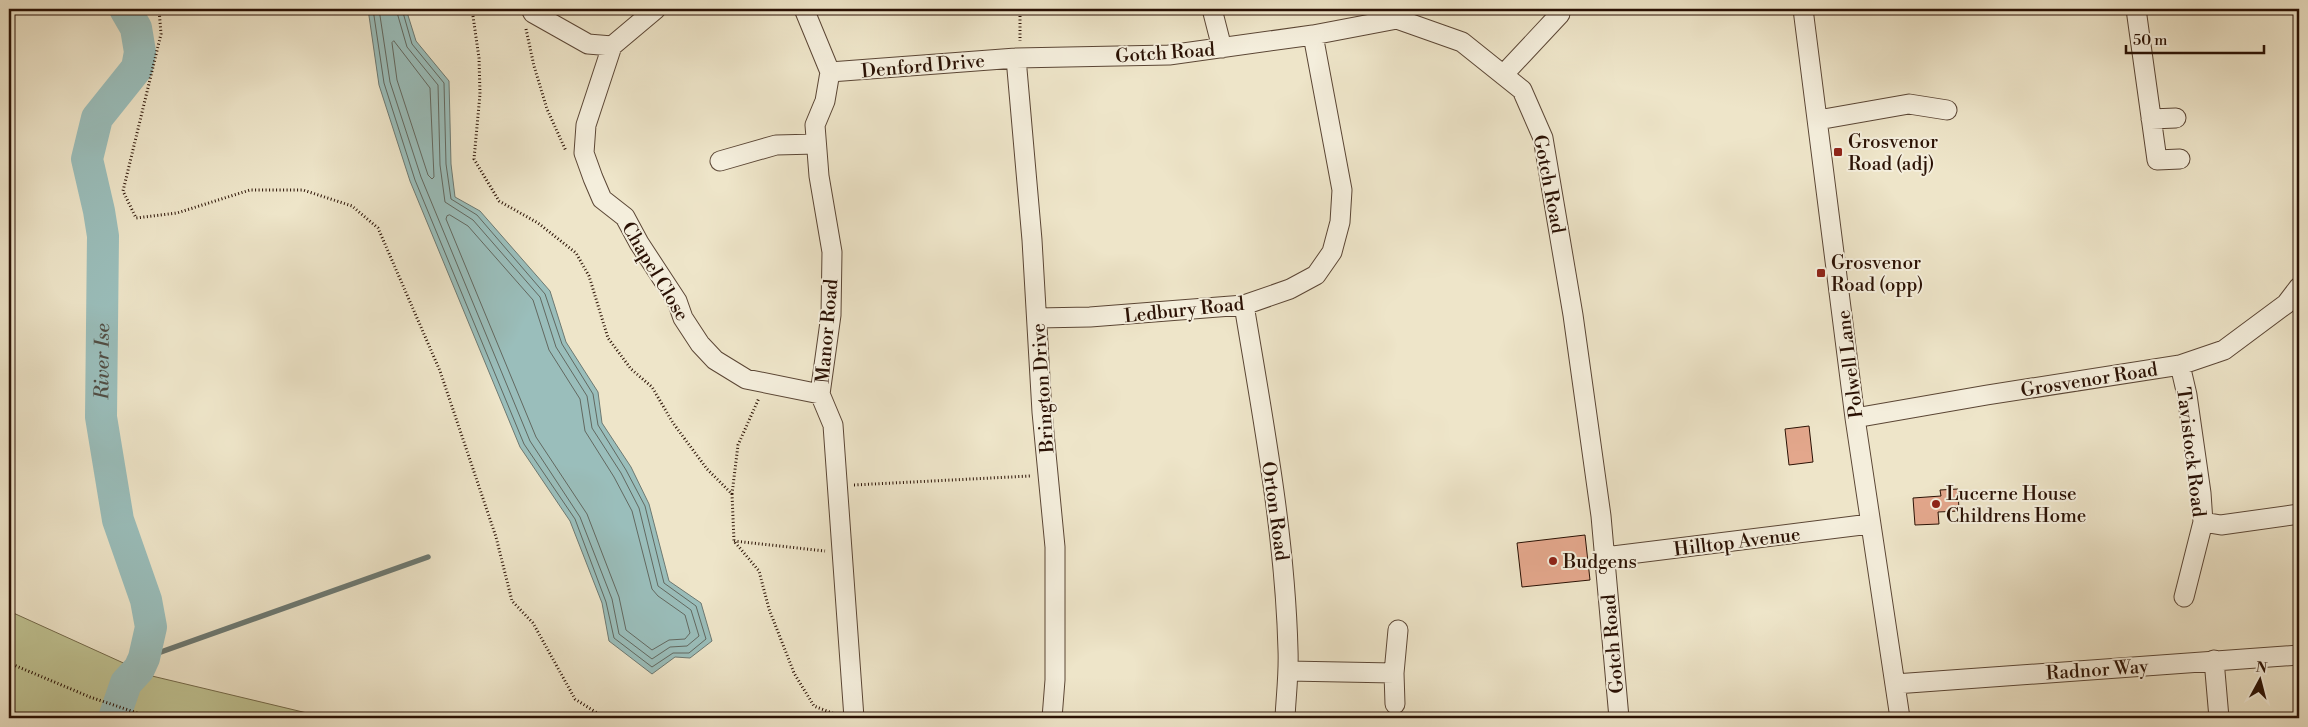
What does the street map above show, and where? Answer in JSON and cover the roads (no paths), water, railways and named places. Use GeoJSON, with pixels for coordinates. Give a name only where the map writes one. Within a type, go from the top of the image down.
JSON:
{"type":"FeatureCollection","features":[{"type":"Feature","properties":{"kind":"street"},"geometry":{"type":"LineString","coordinates":[[528,17],[533,13],[588,44],[612,46],[656,9]]}},
{"type":"Feature","properties":{"kind":"street"},"geometry":{"type":"LineString","coordinates":[[804,9],[830,72]]}},
{"type":"Feature","properties":{"kind":"street"},"geometry":{"type":"LineString","coordinates":[[1212,9],[1222,48]]}},
{"type":"Feature","properties":{"kind":"street","name":"Polwell Lane"},"geometry":{"type":"LineString","coordinates":[[1803,9],[1855,418],[1900,718]]}},
{"type":"Feature","properties":{"kind":"street"},"geometry":{"type":"LineString","coordinates":[[2136,9],[2157,160],[2180,159]]}},
{"type":"Feature","properties":{"kind":"street","name":"Gotch Road"},"geometry":{"type":"LineString","coordinates":[[1016,58],[1169,55],[1313,35],[1398,14],[1462,42],[1522,90],[1544,138],[1573,315],[1605,557],[1619,718]]}},
{"type":"Feature","properties":{"kind":"street"},"geometry":{"type":"LineString","coordinates":[[1503,75],[1560,14]]}},
{"type":"Feature","properties":{"kind":"street","name":"Ledbury Road"},"geometry":{"type":"LineString","coordinates":[[1037,318],[1090,317],[1244,305],[1290,289],[1316,275],[1332,252],[1340,222],[1342,190],[1313,35]]}},
{"type":"Feature","properties":{"kind":"street","name":"Chapel Close"},"geometry":{"type":"LineString","coordinates":[[612,46],[586,126],[584,153],[602,199],[625,217],[639,243],[677,301],[683,318],[700,344],[715,360],[746,379],[820,394]]}},
{"type":"Feature","properties":{"kind":"street","name":"Denford Drive"},"geometry":{"type":"LineString","coordinates":[[830,72],[1016,58]]}},
{"type":"Feature","properties":{"kind":"street","name":"Brington Drive"},"geometry":{"type":"LineString","coordinates":[[1016,58],[1055,548],[1055,680],[1052,718]]}},
{"type":"Feature","properties":{"kind":"street","name":"Manor Road"},"geometry":{"type":"LineString","coordinates":[[830,72],[825,101],[815,125],[818,176],[832,252],[831,315],[820,394],[833,425],[854,718]]}},
{"type":"Feature","properties":{"kind":"street"},"geometry":{"type":"LineString","coordinates":[[1818,120],[1910,104],[1947,110]]}},
{"type":"Feature","properties":{"kind":"street"},"geometry":{"type":"LineString","coordinates":[[2151,119],[2176,118]]}},
{"type":"Feature","properties":{"kind":"street"},"geometry":{"type":"LineString","coordinates":[[720,161],[776,145],[816,144]]}},
{"type":"Feature","properties":{"kind":"street","name":"Grosvenor Road"},"geometry":{"type":"LineString","coordinates":[[1855,418],[2180,365],[2224,350],[2286,304],[2299,287]]}},
{"type":"Feature","properties":{"kind":"street","name":"Orton Road"},"geometry":{"type":"LineString","coordinates":[[1244,305],[1274,483],[1284,570],[1288,671],[1285,718]]}},
{"type":"Feature","properties":{"kind":"street","name":"Tavistock Road"},"geometry":{"type":"LineString","coordinates":[[2180,365],[2201,493],[2203,522],[2184,597]]}},
{"type":"Feature","properties":{"kind":"street"},"geometry":{"type":"LineString","coordinates":[[2203,522],[2221,525],[2299,514]]}},
{"type":"Feature","properties":{"kind":"street","name":"Hilltop Avenue"},"geometry":{"type":"LineString","coordinates":[[1605,557],[1870,524]]}},
{"type":"Feature","properties":{"kind":"street"},"geometry":{"type":"LineString","coordinates":[[1395,704],[1394,673],[1398,630]]}},
{"type":"Feature","properties":{"kind":"street","name":"Radnor Way"},"geometry":{"type":"LineString","coordinates":[[1896,684],[2214,660],[2299,656]]}},
{"type":"Feature","properties":{"kind":"street"},"geometry":{"type":"LineString","coordinates":[[2214,660],[2219,718]]}},
{"type":"Feature","properties":{"kind":"street"},"geometry":{"type":"LineString","coordinates":[[1288,671],[1394,673]]}},
{"type":"Feature","properties":{"kind":"water"},"geometry":{"type":"Polygon","coordinates":[[[368,9],[406,9],[416,41],[449,81],[451,164],[455,197],[480,211],[550,291],[566,342],[598,392],[602,423],[631,467],[649,504],[669,581],[701,603],[712,641],[690,658],[675,657],[652,674],[609,641],[602,603],[570,521],[520,447],[410,181],[379,85],[368,9]]]}},
{"type":"Feature","properties":{"kind":"waterway","name":"River Ise"},"geometry":{"type":"LineString","coordinates":[[114,718],[126,683],[139,669],[144,658],[151,627],[146,600],[118,520],[101,417],[103,236],[87,159],[97,118],[137,68],[140,52],[136,28],[125,9]]}},
{"type":"Feature","properties":{"kind":"waterway"},"geometry":{"type":"LineString","coordinates":[[144,658],[428,557]]}},
{"type":"Feature","properties":{"kind":"place","name":"Grosvenor Road (adj)"},"geometry":{"type":"Point","coordinates":[1838,152]}},
{"type":"Feature","properties":{"kind":"place","name":"Grosvenor Road (opp)"},"geometry":{"type":"Point","coordinates":[1821,273]}},
{"type":"Feature","properties":{"kind":"place","name":"Lucerne House Childrens Home"},"geometry":{"type":"Point","coordinates":[1936,504]}},
{"type":"Feature","properties":{"kind":"place","name":"Budgens"},"geometry":{"type":"Point","coordinates":[1553,561]}}]}
